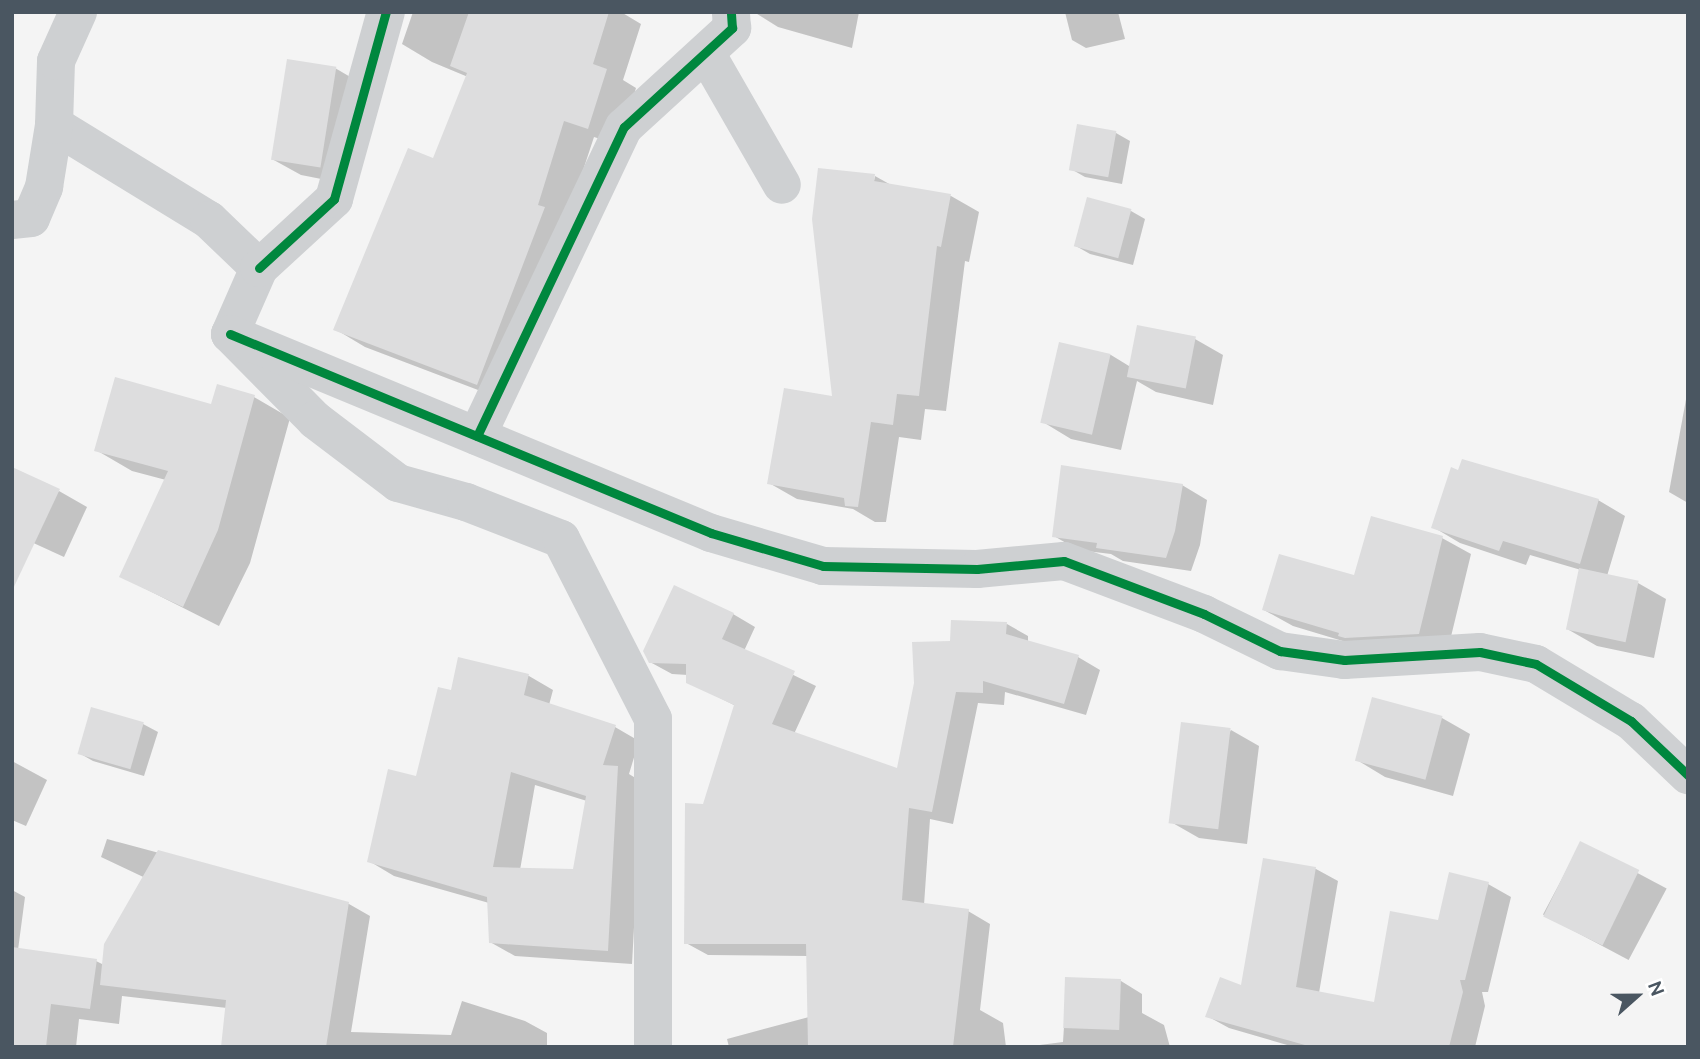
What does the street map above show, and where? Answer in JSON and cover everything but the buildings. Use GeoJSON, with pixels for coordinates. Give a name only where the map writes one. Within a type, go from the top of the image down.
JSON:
{"type":"FeatureCollection","features":[{"type":"Feature","properties":{"kind":"street"},"geometry":{"type":"LineString","coordinates":[[12,220],[31,218],[44,187],[54,125],[56,61],[78,12]]}},
{"type":"Feature","properties":{"kind":"street"},"geometry":{"type":"LineString","coordinates":[[230,334],[259,268],[334,199],[386,12]]}},
{"type":"Feature","properties":{"kind":"street"},"geometry":{"type":"LineString","coordinates":[[477,436],[624,127],[732,29],[731,12]]}},
{"type":"Feature","properties":{"kind":"street"},"geometry":{"type":"LineString","coordinates":[[706,53],[782,185]]}},
{"type":"Feature","properties":{"kind":"street"},"geometry":{"type":"LineString","coordinates":[[54,125],[209,220],[259,268]]}},
{"type":"Feature","properties":{"kind":"street"},"geometry":{"type":"LineString","coordinates":[[230,334],[712,533],[823,566],[977,569],[1064,561],[1204,614],[1280,652],[1344,660],[1480,652],[1536,664],[1631,721],[1688,775]]}},
{"type":"Feature","properties":{"kind":"street"},"geometry":{"type":"LineString","coordinates":[[230,334],[315,420],[398,483],[467,502],[561,539],[653,719],[653,1047]]}},
{"type":"Feature","properties":{"kind":"cycle path"},"geometry":{"type":"LineString","coordinates":[[259,268],[334,199],[386,12]]}},
{"type":"Feature","properties":{"kind":"cycle path"},"geometry":{"type":"LineString","coordinates":[[477,436],[624,127],[732,28],[731,12]]}},
{"type":"Feature","properties":{"kind":"cycle path"},"geometry":{"type":"LineString","coordinates":[[230,334],[711,533],[823,566],[977,569],[1064,561],[1204,614],[1280,651],[1344,660],[1480,652],[1536,664],[1631,721],[1688,775]]}}]}
